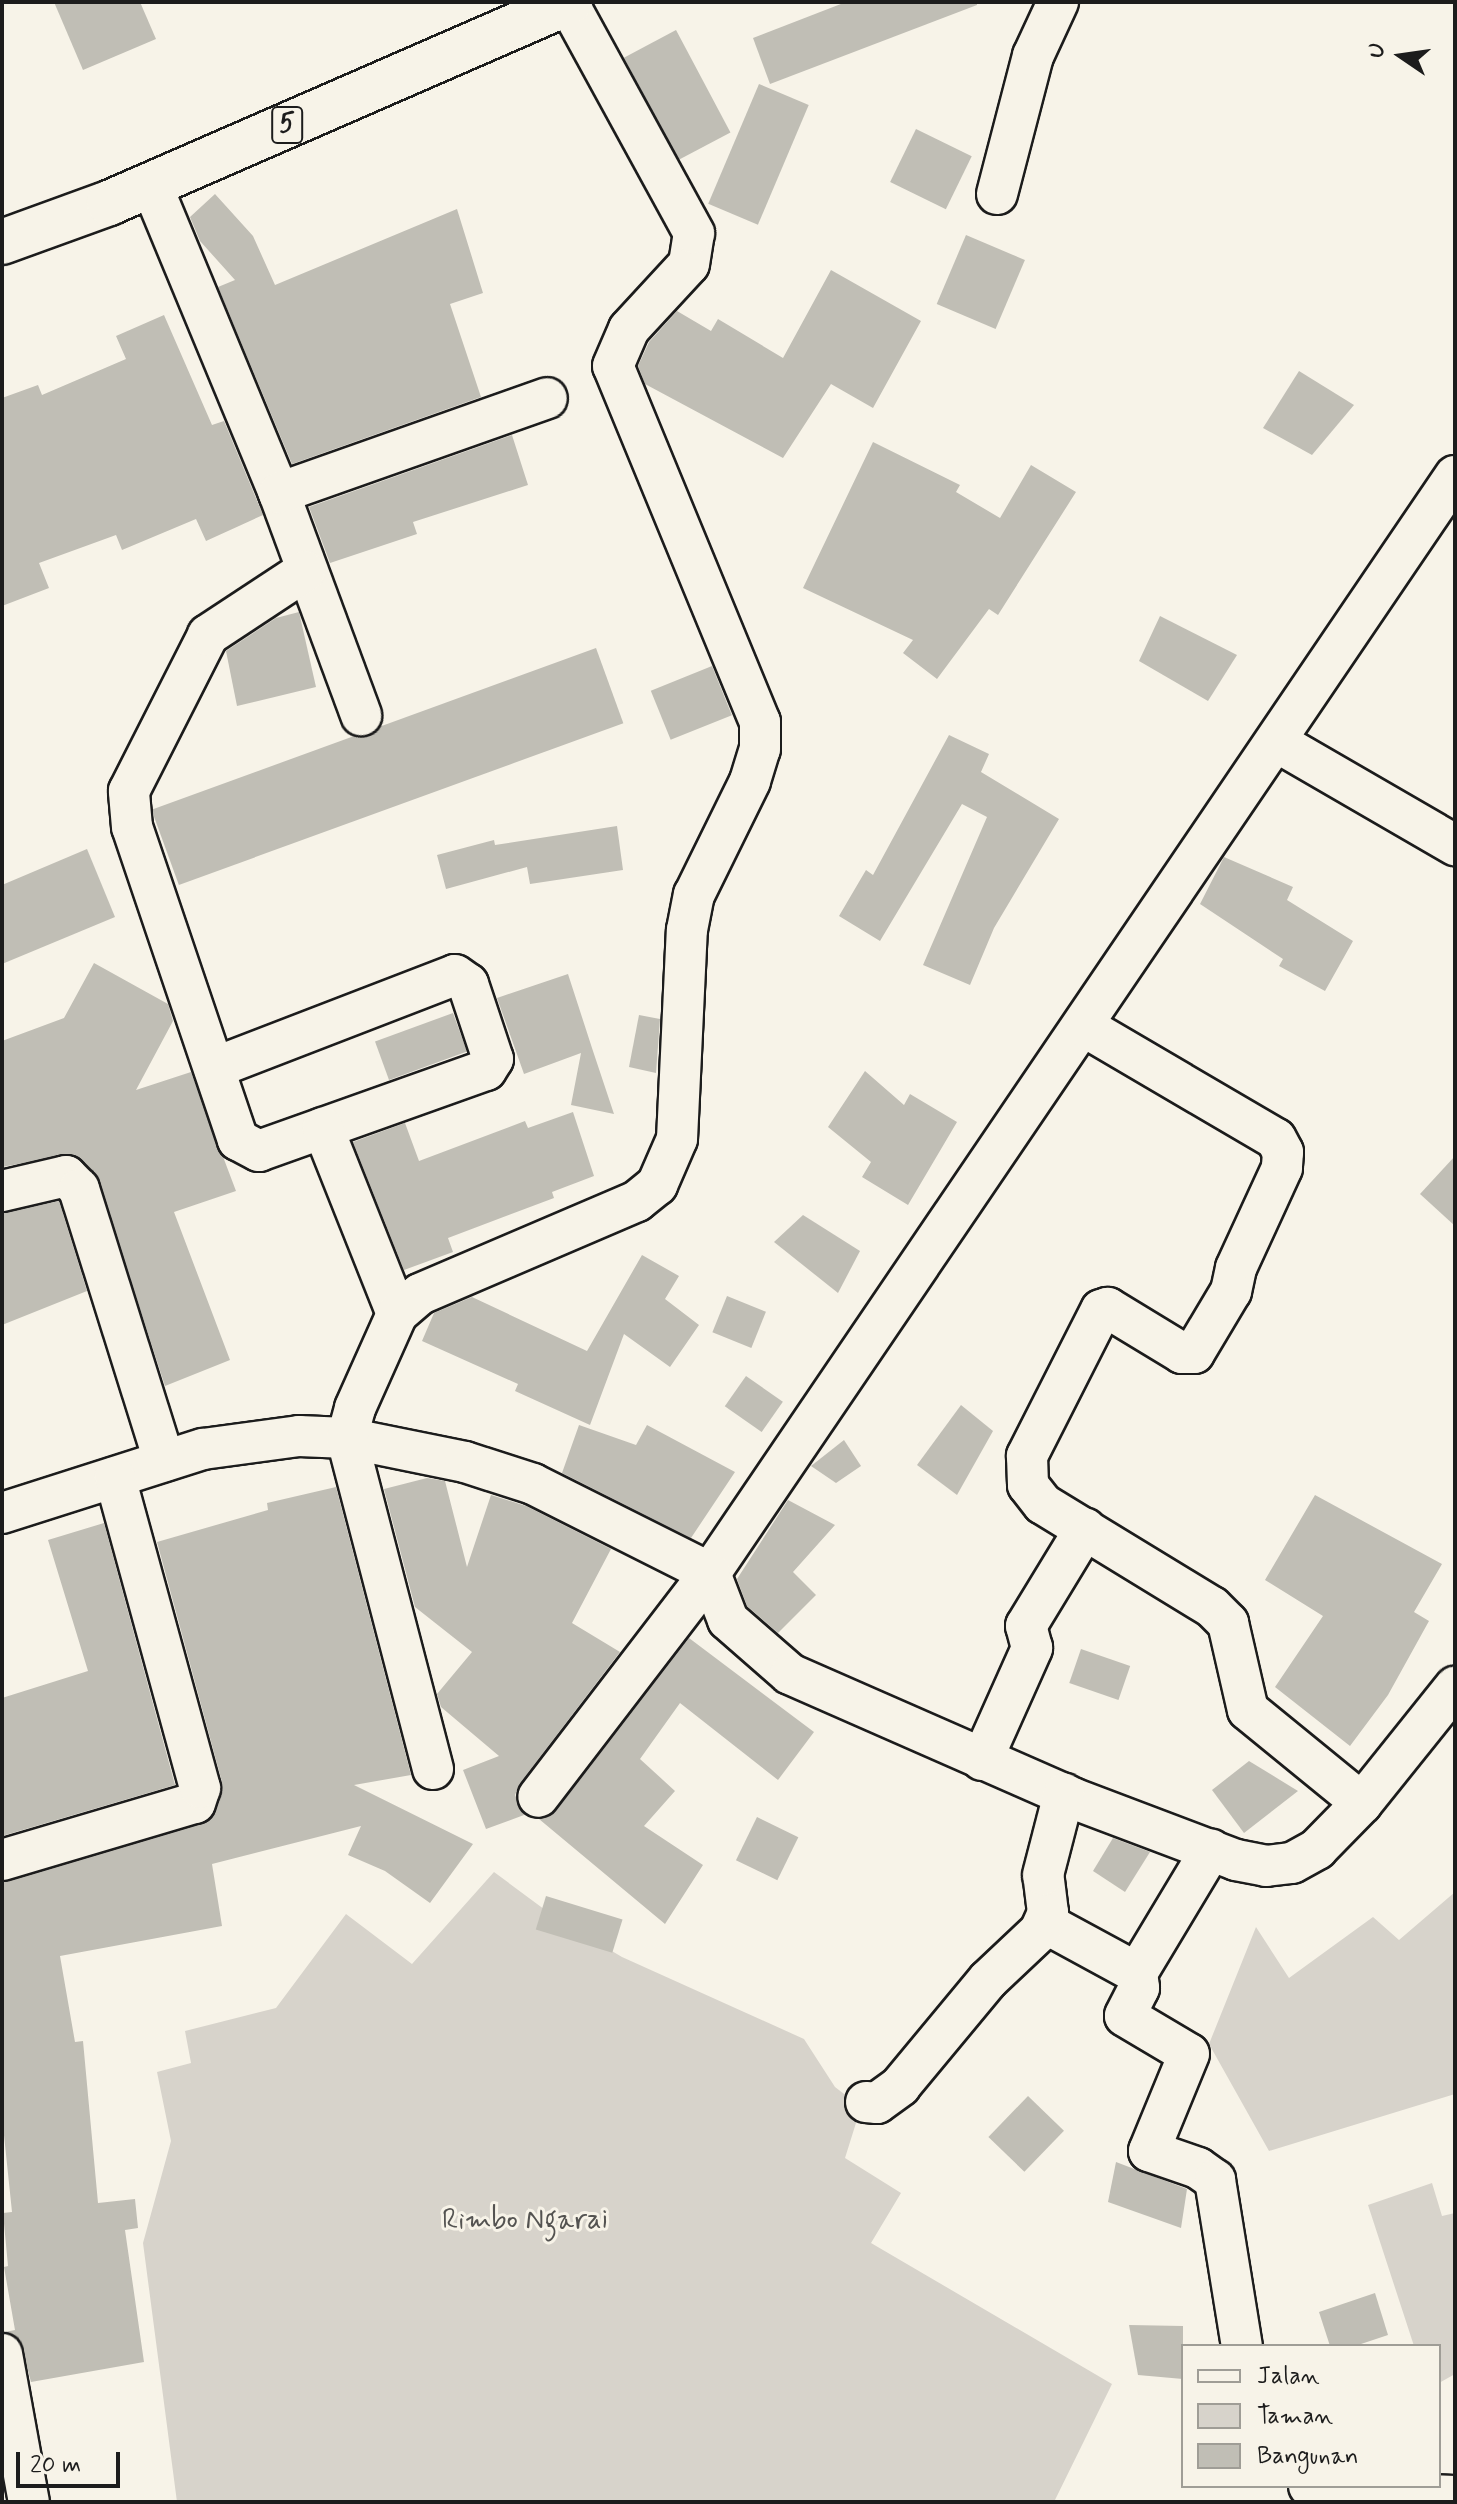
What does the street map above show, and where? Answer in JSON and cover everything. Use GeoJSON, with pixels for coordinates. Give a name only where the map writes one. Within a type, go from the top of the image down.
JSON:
{"type":"FeatureCollection","features":[{"type":"Feature","properties":{"kind":"highway","name":"5"},"geometry":{"type":"LineString","coordinates":[[2,242],[151,184],[569,2]]}},
{"type":"Feature","properties":{"kind":"street"},"geometry":{"type":"LineString","coordinates":[[433,1769],[347,1438],[397,1314],[420,1294],[637,1201],[657,1185],[677,1139],[687,930],[694,895],[750,781],[760,749],[760,722],[613,366],[629,329],[689,264],[694,233],[569,2]]}},
{"type":"Feature","properties":{"kind":"street"},"geometry":{"type":"LineString","coordinates":[[997,194],[1033,56],[1058,2]]}},
{"type":"Feature","properties":{"kind":"street"},"geometry":{"type":"LineString","coordinates":[[151,184],[279,493],[305,571],[361,715]]}},
{"type":"Feature","properties":{"kind":"street"},"geometry":{"type":"LineString","coordinates":[[279,493],[547,398]]}},
{"type":"Feature","properties":{"kind":"street"},"geometry":{"type":"LineString","coordinates":[[538,1797],[710,1573],[1085,1027],[1455,476]]}},
{"type":"Feature","properties":{"kind":"street"},"geometry":{"type":"LineString","coordinates":[[214,1068],[446,979],[461,978],[493,1052],[486,1070],[259,1151],[247,1149],[238,1140],[132,827],[129,791],[208,635],[305,571]]}},
{"type":"Feature","properties":{"kind":"street"},"geometry":{"type":"LineString","coordinates":[[1277,742],[1455,845]]}},
{"type":"Feature","properties":{"kind":"street"},"geometry":{"type":"LineString","coordinates":[[1085,1027],[1276,1139],[1283,1152],[1282,1168],[1236,1268],[1231,1291],[1194,1353],[1182,1353],[1108,1308],[1101,1310],[1035,1440],[1025,1473],[1043,1504],[1212,1607],[1228,1623],[1248,1710],[1362,1803]]}},
{"type":"Feature","properties":{"kind":"street"},"geometry":{"type":"LineString","coordinates":[[323,1128],[397,1314]]}},
{"type":"Feature","properties":{"kind":"street"},"geometry":{"type":"LineString","coordinates":[[2,1191],[66,1176],[79,1189],[164,1461]]}},
{"type":"Feature","properties":{"kind":"street"},"geometry":{"type":"LineString","coordinates":[[2,1513],[164,1461],[250,1440],[347,1438],[465,1462],[533,1484],[710,1573],[728,1620],[790,1674],[1064,1794],[1211,1850],[1266,1866],[1292,1863],[1317,1849],[1362,1803],[1455,1687]]}},
{"type":"Feature","properties":{"kind":"street"},"geometry":{"type":"LineString","coordinates":[[2,1860],[195,1803],[200,1788],[115,1477]]}},
{"type":"Feature","properties":{"kind":"street"},"geometry":{"type":"LineString","coordinates":[[982,1760],[1032,1648],[1026,1626],[1085,1529]]}},
{"type":"Feature","properties":{"kind":"street"},"geometry":{"type":"LineString","coordinates":[[866,2102],[877,2103],[900,2086],[988,1980],[1003,1971],[1045,1923],[1043,1875],[1064,1794]]}},
{"type":"Feature","properties":{"kind":"street"},"geometry":{"type":"LineString","coordinates":[[1211,1850],[1137,1973],[1139,1988],[1125,2016],[1189,2054],[1149,2151],[1198,2168],[1215,2180],[1242,2344]]}},
{"type":"Feature","properties":{"kind":"street"},"geometry":{"type":"LineString","coordinates":[[1045,1923],[1137,1973]]}},
{"type":"Feature","properties":{"kind":"street"},"geometry":{"type":"LineString","coordinates":[[2,2354],[29,2502]]}},
{"type":"Feature","properties":{"kind":"street"},"geometry":{"type":"LineString","coordinates":[[1315,2488],[1325,2491],[1455,2496]]}},
{"type":"Feature","properties":{"kind":"green space","name":"Rimbo Ngarai"},"geometry":{"type":"Polygon","coordinates":[[[494,1872],[556,1918],[622,1957],[804,2039],[835,2087],[861,2107],[845,2158],[901,2193],[871,2243],[1112,2384],[1054,2502],[177,2502],[143,2243],[171,2141],[157,2072],[191,2063],[185,2031],[276,2008],[346,1914],[412,1964],[494,1872]]]}},
{"type":"Feature","properties":{"kind":"green space"},"geometry":{"type":"Polygon","coordinates":[[[1455,1892],[1455,2094],[1269,2151],[1209,2044],[1256,1927],[1289,1978],[1373,1917],[1399,1940],[1455,1892]]]}},
{"type":"Feature","properties":{"kind":"green space"},"geometry":{"type":"Polygon","coordinates":[[[1432,2183],[1442,2216],[1455,2213],[1455,2374],[1441,2382],[1441,2344],[1413,2344],[1368,2205],[1432,2183]]]}},
{"type":"Feature","properties":{"kind":"building"},"geometry":{"type":"Polygon","coordinates":[[[54,2],[140,2],[156,39],[83,70],[54,2]]]}},
{"type":"Feature","properties":{"kind":"building"},"geometry":{"type":"Polygon","coordinates":[[[846,2],[977,2],[977,5],[770,84],[753,38],[846,2]]]}},
{"type":"Feature","properties":{"kind":"building"},"geometry":{"type":"Polygon","coordinates":[[[676,30],[730,132],[678,160],[624,58],[676,30]]]}},
{"type":"Feature","properties":{"kind":"building"},"geometry":{"type":"Polygon","coordinates":[[[759,84],[809,105],[758,225],[708,204],[759,84]]]}},
{"type":"Feature","properties":{"kind":"building"},"geometry":{"type":"Polygon","coordinates":[[[916,129],[972,156],[946,209],[890,182],[916,129]]]}},
{"type":"Feature","properties":{"kind":"building"},"geometry":{"type":"Polygon","coordinates":[[[215,194],[253,236],[275,285],[457,209],[483,293],[450,304],[481,397],[292,464],[218,287],[235,280],[200,241],[190,217],[215,194]]]}},
{"type":"Feature","properties":{"kind":"building"},"geometry":{"type":"Polygon","coordinates":[[[966,235],[1025,260],[996,329],[937,304],[966,235]]]}},
{"type":"Feature","properties":{"kind":"building"},"geometry":{"type":"Polygon","coordinates":[[[831,270],[921,321],[873,408],[831,384],[783,458],[645,384],[638,366],[649,342],[677,311],[711,331],[718,319],[783,358],[831,270]]]}},
{"type":"Feature","properties":{"kind":"building"},"geometry":{"type":"Polygon","coordinates":[[[164,315],[212,425],[224,421],[263,515],[206,541],[196,519],[122,550],[116,535],[39,563],[49,588],[2,606],[2,398],[38,385],[42,395],[126,359],[116,336],[164,315]]]}},
{"type":"Feature","properties":{"kind":"building"},"geometry":{"type":"Polygon","coordinates":[[[1299,371],[1354,405],[1312,455],[1263,428],[1299,371]]]}},
{"type":"Feature","properties":{"kind":"building"},"geometry":{"type":"Polygon","coordinates":[[[512,435],[528,485],[413,522],[417,534],[330,563],[309,507],[512,435]]]}},
{"type":"Feature","properties":{"kind":"building"},"geometry":{"type":"Polygon","coordinates":[[[873,442],[960,485],[956,492],[1000,518],[1031,465],[1076,492],[998,615],[989,609],[937,679],[903,653],[913,640],[803,588],[873,442]]]}},
{"type":"Feature","properties":{"kind":"building"},"geometry":{"type":"Polygon","coordinates":[[[299,612],[316,687],[237,706],[226,651],[276,618],[299,612]]]}},
{"type":"Feature","properties":{"kind":"building"},"geometry":{"type":"Polygon","coordinates":[[[1160,616],[1237,655],[1208,701],[1139,661],[1160,616]]]}},
{"type":"Feature","properties":{"kind":"building"},"geometry":{"type":"Polygon","coordinates":[[[596,648],[623,723],[179,885],[152,810],[596,648]]]}},
{"type":"Feature","properties":{"kind":"building"},"geometry":{"type":"Polygon","coordinates":[[[712,666],[732,715],[671,740],[651,691],[712,666]]]}},
{"type":"Feature","properties":{"kind":"building"},"geometry":{"type":"Polygon","coordinates":[[[949,735],[989,754],[981,772],[1059,819],[994,928],[970,985],[923,965],[987,817],[962,804],[880,941],[839,916],[866,870],[873,875],[949,735]]]}},
{"type":"Feature","properties":{"kind":"building"},"geometry":{"type":"Polygon","coordinates":[[[617,826],[623,870],[530,884],[527,867],[446,889],[437,855],[494,840],[495,845],[617,826]]]}},
{"type":"Feature","properties":{"kind":"building"},"geometry":{"type":"Polygon","coordinates":[[[87,849],[115,917],[2,964],[2,885],[87,849]]]}},
{"type":"Feature","properties":{"kind":"building"},"geometry":{"type":"Polygon","coordinates":[[[1224,857],[1293,887],[1287,900],[1353,941],[1325,991],[1279,966],[1283,959],[1200,904],[1224,857]]]}},
{"type":"Feature","properties":{"kind":"building"},"geometry":{"type":"Polygon","coordinates":[[[94,963],[168,1004],[173,1021],[136,1090],[191,1072],[236,1191],[174,1212],[230,1360],[165,1386],[96,1173],[72,1154],[2,1167],[2,1041],[64,1018],[94,963]]]}},
{"type":"Feature","properties":{"kind":"building"},"geometry":{"type":"Polygon","coordinates":[[[568,974],[614,1114],[571,1105],[581,1053],[524,1074],[497,998],[568,974]]]}},
{"type":"Feature","properties":{"kind":"building"},"geometry":{"type":"Polygon","coordinates":[[[453,1013],[467,1052],[389,1080],[375,1041],[453,1013]]]}},
{"type":"Feature","properties":{"kind":"building"},"geometry":{"type":"Polygon","coordinates":[[[639,1015],[660,1019],[656,1073],[629,1067],[639,1015]]]}},
{"type":"Feature","properties":{"kind":"building"},"geometry":{"type":"Polygon","coordinates":[[[865,1071],[904,1105],[910,1094],[957,1122],[908,1205],[862,1177],[871,1162],[828,1127],[865,1071]]]}},
{"type":"Feature","properties":{"kind":"building"},"geometry":{"type":"Polygon","coordinates":[[[573,1112],[594,1176],[552,1192],[554,1198],[448,1238],[453,1252],[404,1270],[353,1142],[405,1123],[419,1161],[525,1121],[528,1128],[573,1112]]]}},
{"type":"Feature","properties":{"kind":"building"},"geometry":{"type":"Polygon","coordinates":[[[1455,1156],[1455,1226],[1420,1194],[1455,1156]]]}},
{"type":"Feature","properties":{"kind":"building"},"geometry":{"type":"Polygon","coordinates":[[[59,1201],[87,1291],[2,1325],[2,1213],[59,1201]]]}},
{"type":"Feature","properties":{"kind":"building"},"geometry":{"type":"Polygon","coordinates":[[[803,1215],[860,1251],[838,1293],[774,1242],[803,1215]]]}},
{"type":"Feature","properties":{"kind":"building"},"geometry":{"type":"Polygon","coordinates":[[[642,1255],[679,1276],[665,1299],[699,1325],[670,1367],[624,1334],[590,1425],[515,1391],[518,1384],[422,1341],[434,1313],[472,1297],[587,1351],[642,1255]]]}},
{"type":"Feature","properties":{"kind":"building"},"geometry":{"type":"Polygon","coordinates":[[[727,1296],[766,1312],[751,1348],[712,1332],[727,1296]]]}},
{"type":"Feature","properties":{"kind":"building"},"geometry":{"type":"Polygon","coordinates":[[[746,1376],[783,1402],[762,1432],[725,1406],[746,1376]]]}},
{"type":"Feature","properties":{"kind":"building"},"geometry":{"type":"Polygon","coordinates":[[[961,1405],[993,1431],[957,1495],[917,1465],[961,1405]]]}},
{"type":"Feature","properties":{"kind":"building"},"geometry":{"type":"Polygon","coordinates":[[[579,1425],[636,1445],[647,1425],[735,1472],[691,1538],[562,1473],[579,1425]]]}},
{"type":"Feature","properties":{"kind":"building"},"geometry":{"type":"Polygon","coordinates":[[[844,1440],[861,1466],[836,1483],[811,1466],[844,1440]]]}},
{"type":"Feature","properties":{"kind":"building"},"geometry":{"type":"Polygon","coordinates":[[[427,1478],[445,1481],[467,1567],[491,1495],[526,1506],[611,1549],[572,1623],[620,1652],[520,1783],[515,1795],[524,1815],[486,1829],[463,1770],[499,1756],[441,1707],[437,1694],[472,1652],[415,1607],[384,1489],[427,1478]]]}},
{"type":"Feature","properties":{"kind":"building"},"geometry":{"type":"Polygon","coordinates":[[[336,1487],[411,1775],[354,1785],[473,1844],[430,1903],[385,1871],[348,1855],[361,1826],[212,1864],[222,1926],[60,1956],[75,2042],[83,2041],[98,2203],[135,2199],[138,2228],[125,2230],[144,2362],[31,2382],[20,2340],[5,2332],[15,2330],[4,2267],[8,2266],[3,2213],[12,2212],[2,2116],[2,1882],[211,1819],[222,1782],[157,1542],[268,1510],[267,1503],[336,1487]]]}},
{"type":"Feature","properties":{"kind":"building"},"geometry":{"type":"Polygon","coordinates":[[[1315,1495],[1442,1564],[1414,1612],[1429,1621],[1388,1695],[1350,1746],[1275,1687],[1323,1616],[1265,1580],[1315,1495]]]}},
{"type":"Feature","properties":{"kind":"building"},"geometry":{"type":"Polygon","coordinates":[[[788,1500],[835,1525],[793,1572],[816,1595],[778,1633],[747,1606],[737,1579],[788,1500]]]}},
{"type":"Feature","properties":{"kind":"building"},"geometry":{"type":"Polygon","coordinates":[[[104,1523],[175,1785],[2,1836],[2,1698],[88,1671],[48,1540],[104,1523]]]}},
{"type":"Feature","properties":{"kind":"building"},"geometry":{"type":"Polygon","coordinates":[[[689,1638],[814,1732],[778,1780],[680,1703],[640,1759],[675,1791],[644,1826],[703,1865],[665,1924],[539,1819],[556,1811],[689,1638]]]}},
{"type":"Feature","properties":{"kind":"building"},"geometry":{"type":"Polygon","coordinates":[[[1081,1649],[1130,1666],[1118,1700],[1069,1683],[1081,1649]]]}},
{"type":"Feature","properties":{"kind":"building"},"geometry":{"type":"Polygon","coordinates":[[[1249,1761],[1298,1791],[1244,1833],[1212,1790],[1249,1761]]]}},
{"type":"Feature","properties":{"kind":"building"},"geometry":{"type":"Polygon","coordinates":[[[757,1817],[798,1837],[777,1880],[736,1860],[757,1817]]]}},
{"type":"Feature","properties":{"kind":"building"},"geometry":{"type":"Polygon","coordinates":[[[1113,1838],[1150,1852],[1125,1892],[1093,1871],[1113,1838]]]}},
{"type":"Feature","properties":{"kind":"building"},"geometry":{"type":"Polygon","coordinates":[[[546,1896],[623,1919],[612,1953],[536,1929],[546,1896]]]}},
{"type":"Feature","properties":{"kind":"building"},"geometry":{"type":"Polygon","coordinates":[[[1028,2096],[1064,2131],[1024,2172],[988,2137],[1028,2096]]]}},
{"type":"Feature","properties":{"kind":"building"},"geometry":{"type":"Polygon","coordinates":[[[1116,2162],[1187,2189],[1181,2228],[1108,2202],[1116,2162]]]}},
{"type":"Feature","properties":{"kind":"building"},"geometry":{"type":"Polygon","coordinates":[[[1375,2293],[1388,2335],[1361,2344],[1329,2344],[1319,2312],[1375,2293]]]}},
{"type":"Feature","properties":{"kind":"building"},"geometry":{"type":"Polygon","coordinates":[[[1129,2325],[1183,2326],[1181,2379],[1138,2375],[1129,2325]]]}}]}
